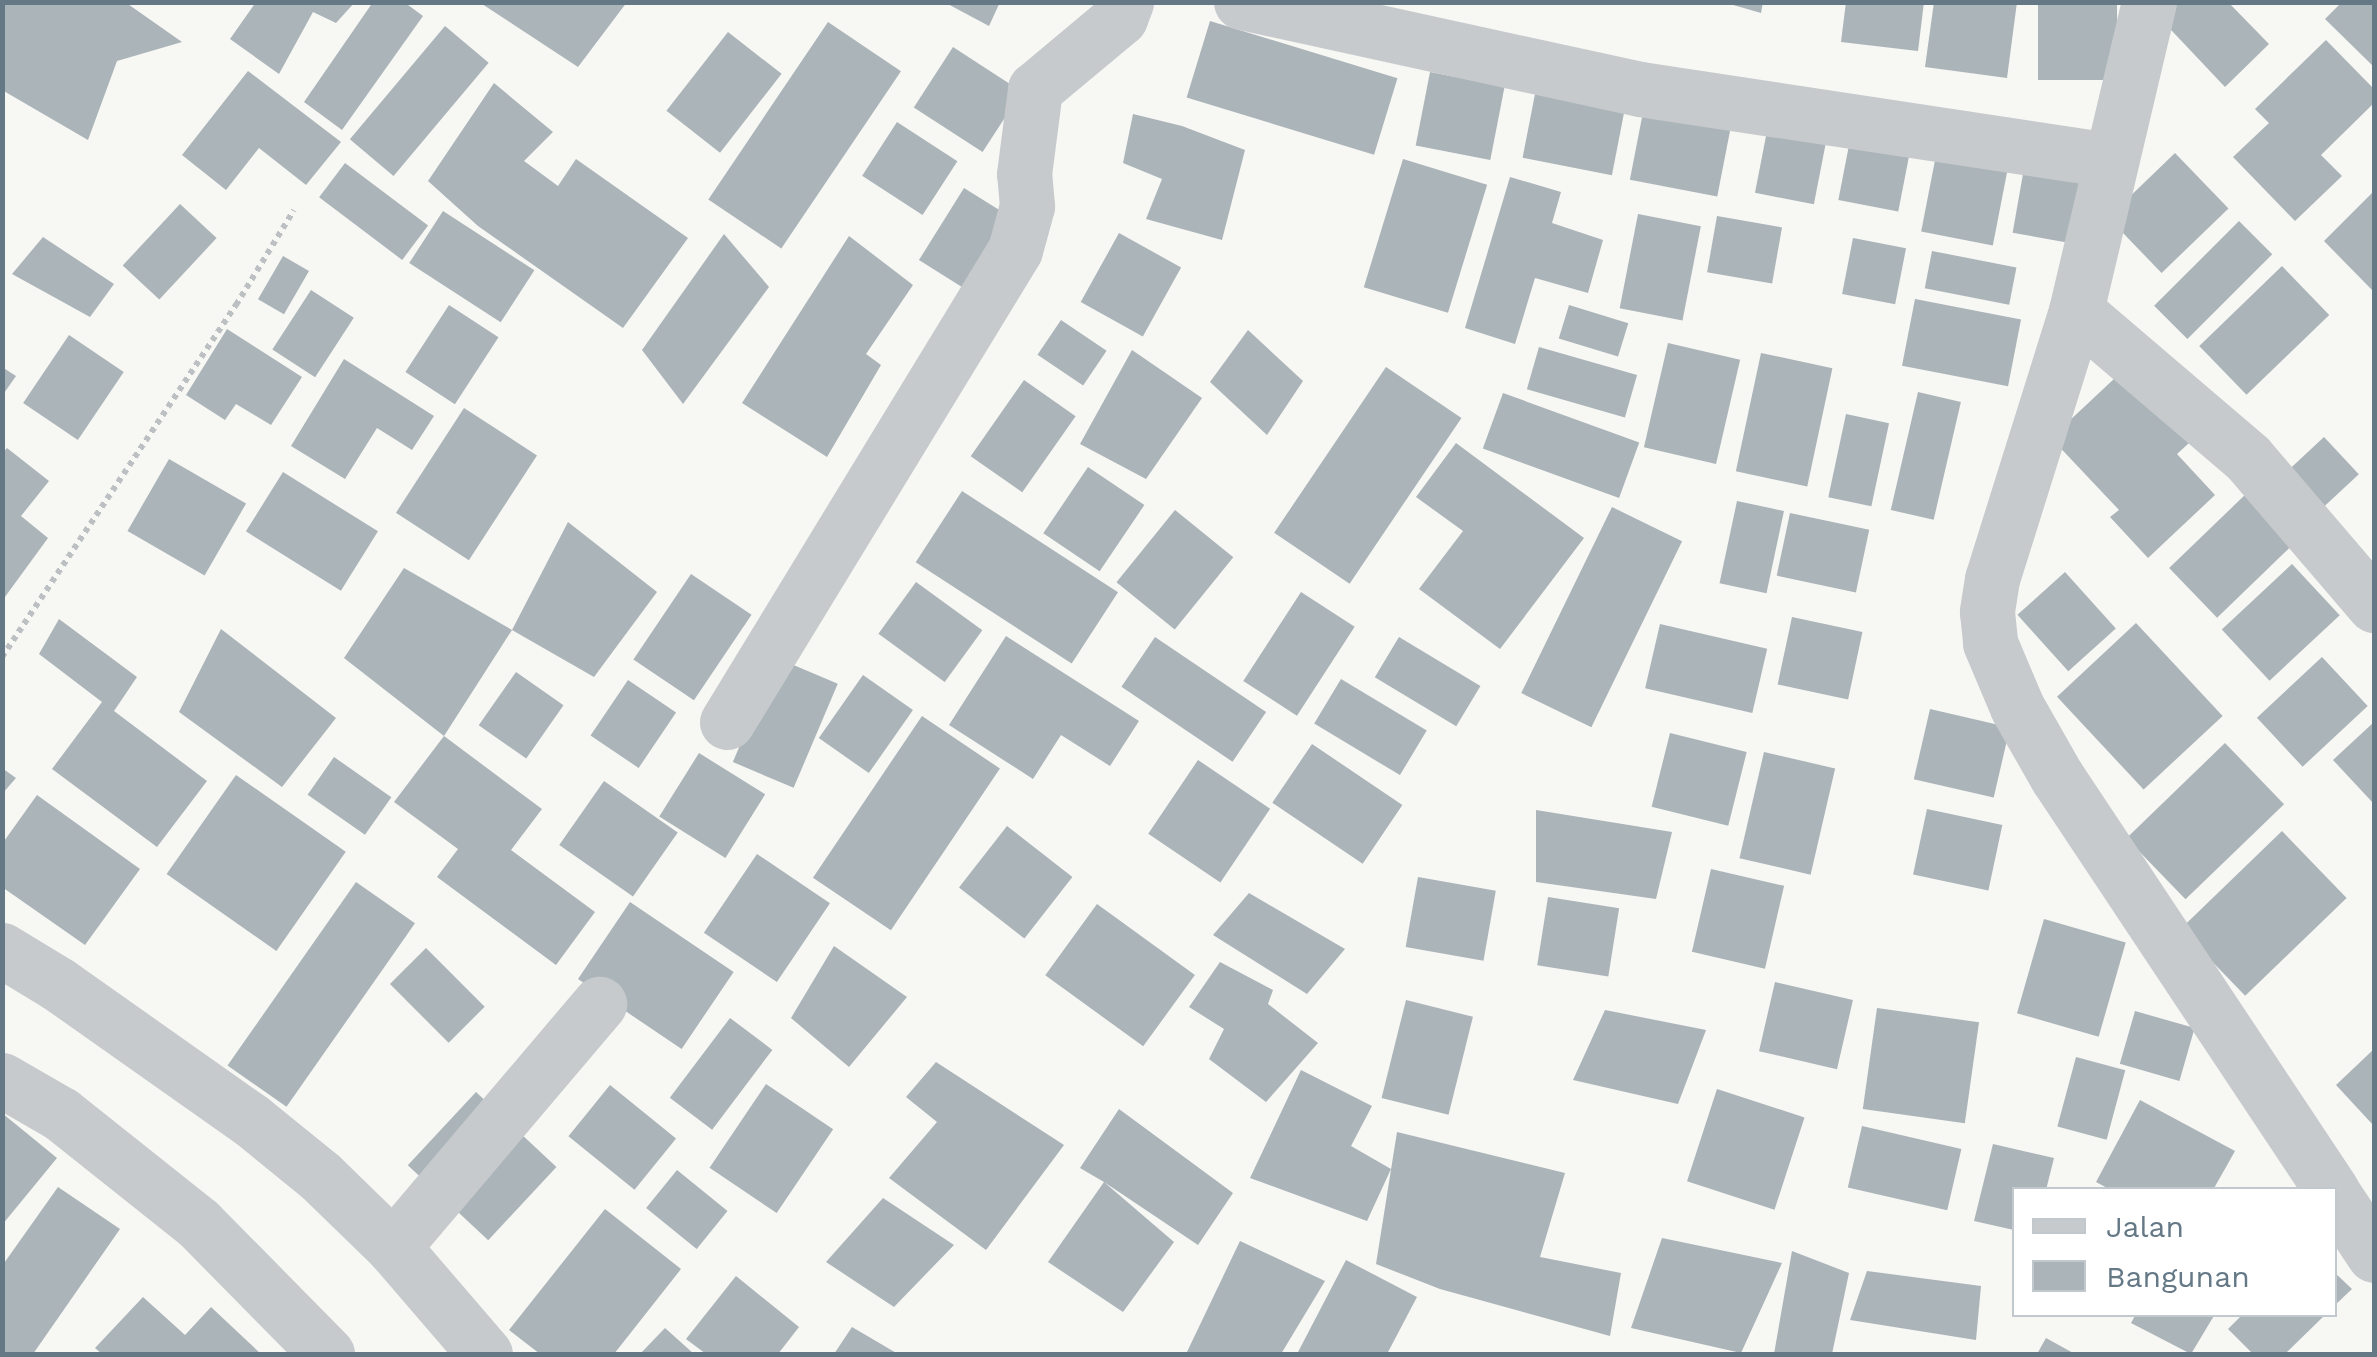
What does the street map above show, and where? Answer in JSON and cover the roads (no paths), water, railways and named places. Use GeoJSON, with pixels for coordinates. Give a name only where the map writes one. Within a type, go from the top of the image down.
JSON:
{"type":"FeatureCollection","features":[{"type":"Feature","properties":{"kind":"street"},"geometry":{"type":"LineString","coordinates":[[727,722],[1015,250],[1028,206],[1024,174],[1035,88],[1120,18],[1126,2]]}},
{"type":"Feature","properties":{"kind":"street"},"geometry":{"type":"LineString","coordinates":[[1241,2],[1640,89],[2111,160]]}},
{"type":"Feature","properties":{"kind":"street"},"geometry":{"type":"LineString","coordinates":[[2149,2],[2076,311],[1992,578],[1987,612],[1990,644],[2017,708],[2056,777],[2330,1187]]}},
{"type":"Feature","properties":{"kind":"street"},"geometry":{"type":"LineString","coordinates":[[2076,311],[2248,458],[2374,605]]}},
{"type":"Feature","properties":{"kind":"street"},"geometry":{"type":"LineString","coordinates":[[2,950],[251,1120],[320,1176],[394,1248],[486,1354]]}},
{"type":"Feature","properties":{"kind":"street"},"geometry":{"type":"LineString","coordinates":[[394,1248],[598,1004]]}},
{"type":"Feature","properties":{"kind":"street"},"geometry":{"type":"LineString","coordinates":[[2,1080],[61,1114],[198,1223],[326,1354]]}},
{"type":"Feature","properties":{"kind":"street"},"geometry":{"type":"LineString","coordinates":[[2337,1198],[2374,1256]]}}]}
